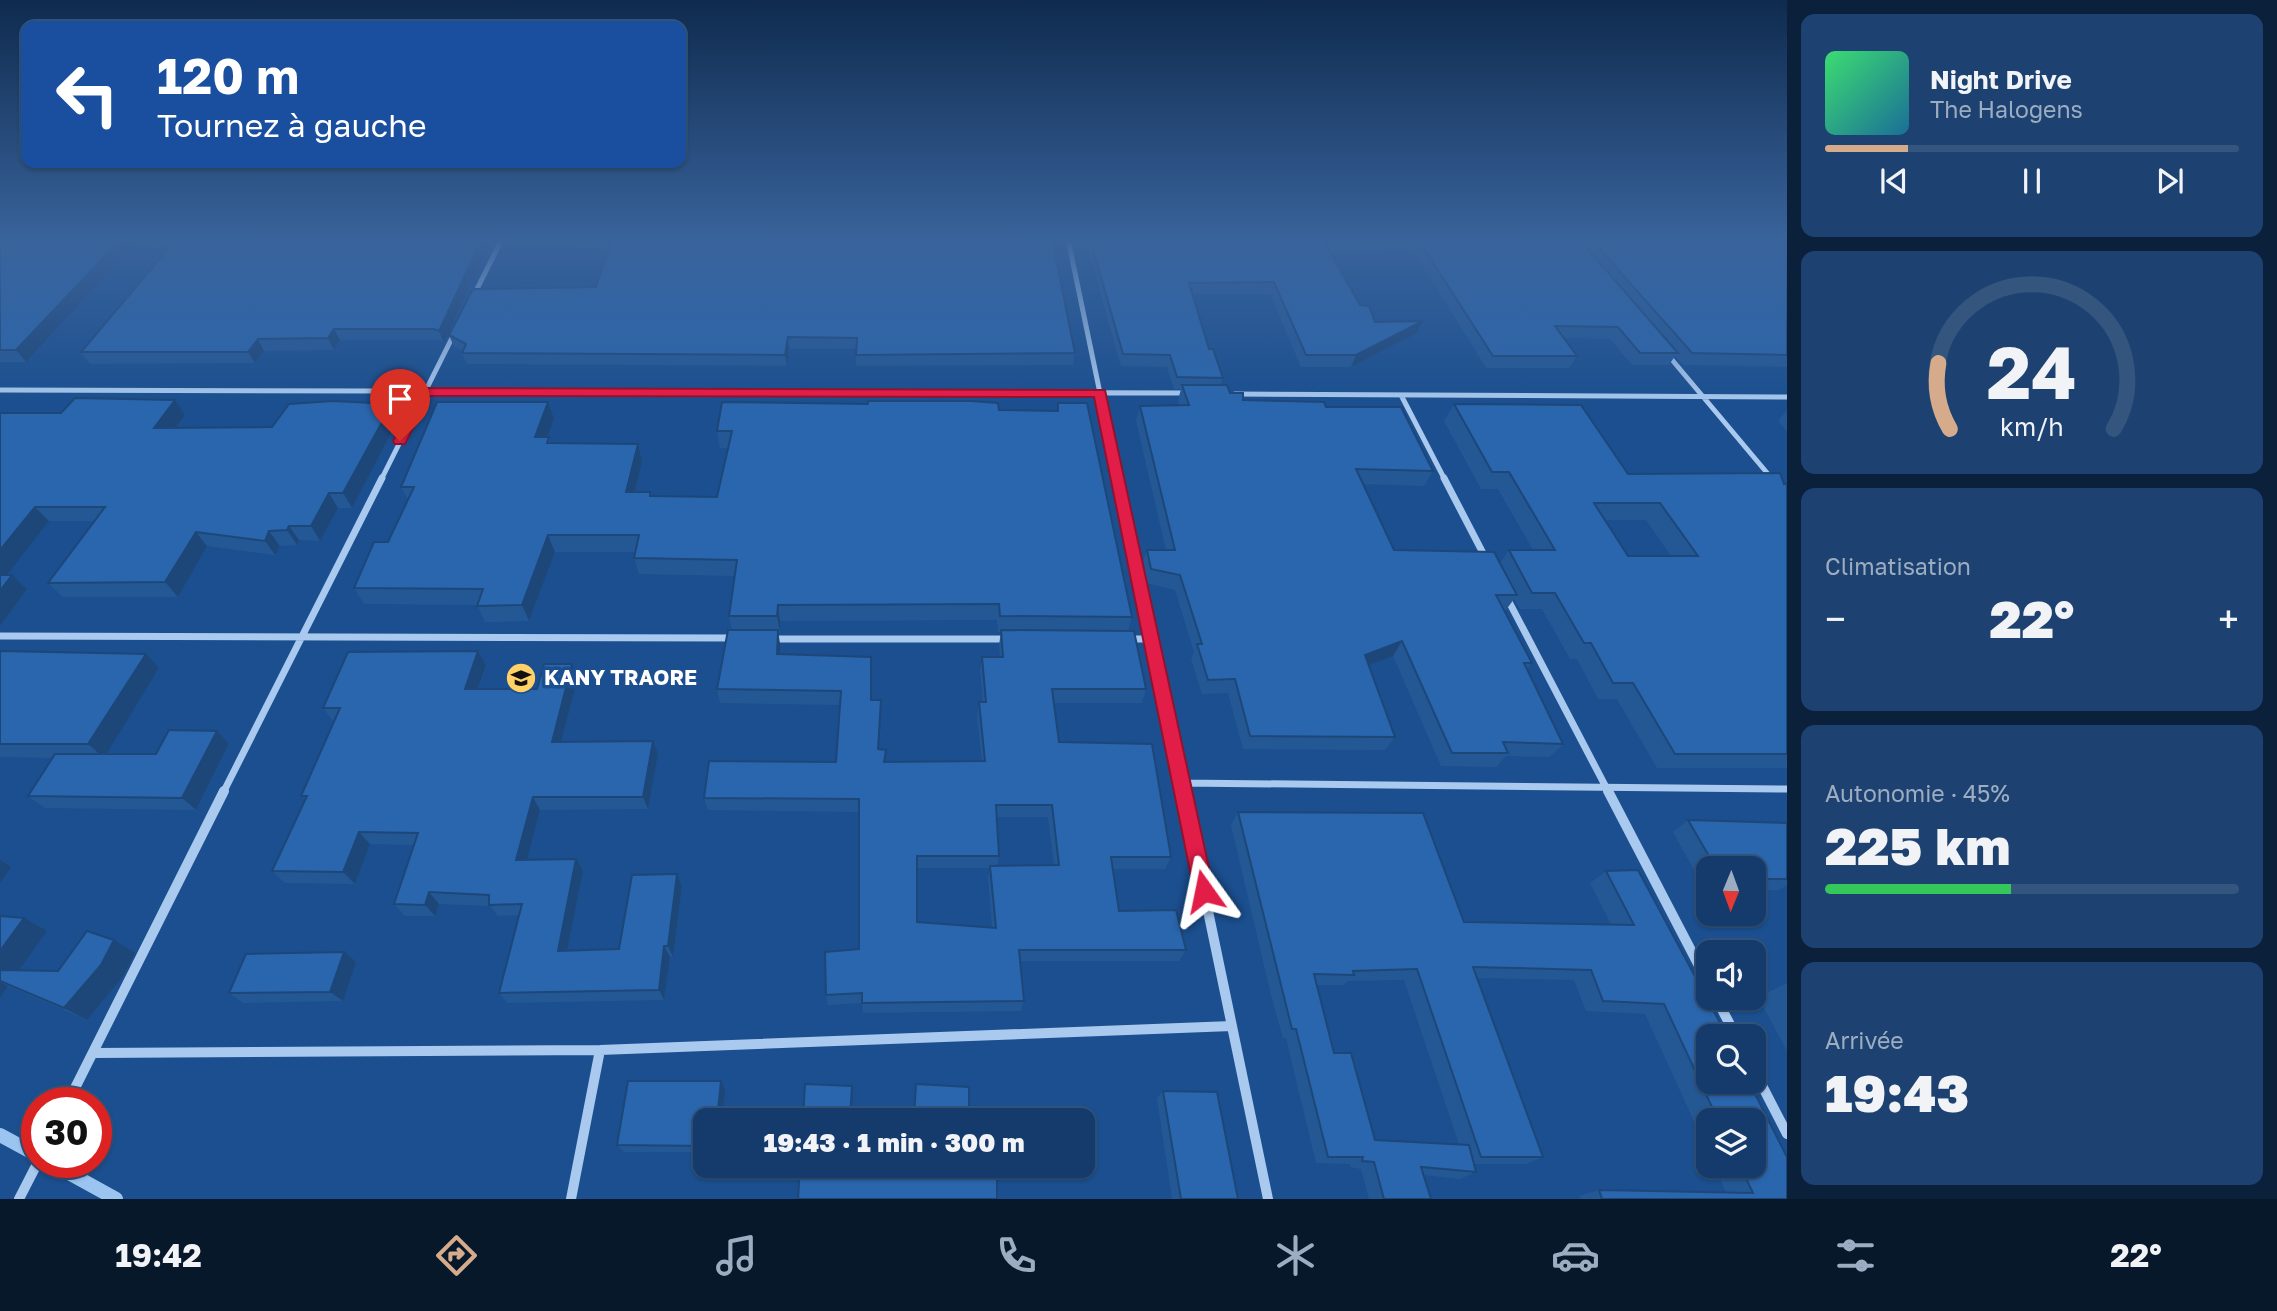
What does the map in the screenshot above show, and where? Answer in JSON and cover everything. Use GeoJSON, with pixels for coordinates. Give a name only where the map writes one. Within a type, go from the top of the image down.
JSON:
{"type":"FeatureCollection","features":[{"type":"Feature","properties":{"kind":"street"},"geometry":{"type":"LineString","coordinates":[[466,309],[473,295]]}},
{"type":"Feature","properties":{"kind":"street"},"geometry":{"type":"LineString","coordinates":[[1080,295],[1268,1199]]}},
{"type":"Feature","properties":{"kind":"street"},"geometry":{"type":"LineString","coordinates":[[76,1087],[460,321]]}},
{"type":"Feature","properties":{"kind":"street"},"geometry":{"type":"LineString","coordinates":[[1659,344],[1779,486]]}},
{"type":"Feature","properties":{"kind":"street"},"geometry":{"type":"LineString","coordinates":[[0,390],[1196,394]]}},
{"type":"Feature","properties":{"kind":"street"},"geometry":{"type":"LineString","coordinates":[[1223,394],[1787,397]]}},
{"type":"Feature","properties":{"kind":"street"},"geometry":{"type":"LineString","coordinates":[[1401,395],[1491,567]]}},
{"type":"Feature","properties":{"kind":"street"},"geometry":{"type":"LineString","coordinates":[[1503,592],[1696,960]]}},
{"type":"Feature","properties":{"kind":"street"},"geometry":{"type":"LineString","coordinates":[[0,636],[747,639]]}},
{"type":"Feature","properties":{"kind":"street"},"geometry":{"type":"LineString","coordinates":[[761,639],[1012,639]]}},
{"type":"Feature","properties":{"kind":"street"},"geometry":{"type":"LineString","coordinates":[[1124,639],[1151,639]]}},
{"type":"Feature","properties":{"kind":"street"},"geometry":{"type":"LineString","coordinates":[[1182,783],[1787,789]]}},
{"type":"Feature","properties":{"kind":"street"},"geometry":{"type":"LineString","coordinates":[[93,1054],[600,1050],[1232,1026]]}},
{"type":"Feature","properties":{"kind":"street"},"geometry":{"type":"LineString","coordinates":[[571,1199],[600,1050]]}},
{"type":"Feature","properties":{"kind":"street"},"geometry":{"type":"LineString","coordinates":[[1766,1093],[1787,1134]]}},
{"type":"Feature","properties":{"kind":"street"},"geometry":{"type":"LineString","coordinates":[[19,1199],[30,1178]]}},
{"type":"Feature","properties":{"kind":"building"},"geometry":{"type":"Polygon","coordinates":[[[0,295],[68,295],[16,350],[0,350],[0,295]]]}},
{"type":"Feature","properties":{"kind":"building"},"geometry":{"type":"Polygon","coordinates":[[[129,295],[456,295],[439,331],[334,329],[328,338],[258,339],[248,352],[81,352],[129,295]]]}},
{"type":"Feature","properties":{"kind":"building"},"geometry":{"type":"Polygon","coordinates":[[[470,295],[1063,295],[1075,353],[856,355],[857,338],[788,337],[785,355],[462,353],[466,344],[449,335],[470,295]]]}},
{"type":"Feature","properties":{"kind":"building"},"geometry":{"type":"Polygon","coordinates":[[[1106,295],[1193,295],[1209,349],[1213,349],[1223,378],[1177,377],[1170,355],[1123,354],[1106,295]]]}},
{"type":"Feature","properties":{"kind":"building"},"geometry":{"type":"Polygon","coordinates":[[[1280,295],[1354,295],[1360,305],[1369,306],[1375,322],[1423,321],[1356,355],[1306,355],[1280,295]]]}},
{"type":"Feature","properties":{"kind":"building"},"geometry":{"type":"Polygon","coordinates":[[[1454,295],[1628,295],[1678,353],[1640,353],[1618,327],[1555,326],[1577,356],[1493,356],[1454,295]]]}},
{"type":"Feature","properties":{"kind":"building"},"geometry":{"type":"Polygon","coordinates":[[[1641,295],[1787,295],[1787,355],[1692,353],[1641,295]]]}},
{"type":"Feature","properties":{"kind":"building"},"geometry":{"type":"Polygon","coordinates":[[[1182,385],[1227,385],[1230,393],[1243,393],[1243,400],[1324,402],[1326,407],[1401,407],[1433,471],[1356,469],[1394,550],[1494,552],[1517,595],[1496,595],[1532,663],[1524,663],[1563,744],[1503,742],[1508,753],[1452,753],[1402,641],[1365,655],[1395,737],[1250,736],[1235,679],[1208,680],[1197,644],[1202,644],[1180,575],[1151,569],[1147,550],[1175,550],[1140,406],[1189,405],[1182,385]]]}},
{"type":"Feature","properties":{"kind":"building"},"geometry":{"type":"Polygon","coordinates":[[[75,398],[175,400],[154,428],[272,427],[289,404],[333,401],[392,404],[343,493],[329,493],[311,526],[289,526],[287,530],[269,531],[265,541],[196,532],[165,582],[48,583],[105,507],[35,507],[0,550],[0,413],[61,413],[75,398]]]}},
{"type":"Feature","properties":{"kind":"building"},"geometry":{"type":"Polygon","coordinates":[[[868,401],[971,401],[998,403],[999,410],[1058,411],[1058,403],[1087,403],[1132,617],[1000,616],[999,604],[778,605],[777,616],[729,616],[737,560],[634,558],[639,535],[548,535],[522,605],[477,606],[483,589],[354,588],[374,542],[388,542],[414,487],[401,487],[437,402],[548,402],[535,437],[549,437],[547,443],[638,444],[626,492],[650,492],[650,496],[717,497],[732,431],[717,431],[722,402],[868,404],[868,401]]]}},
{"type":"Feature","properties":{"kind":"building"},"geometry":{"type":"Polygon","coordinates":[[[1454,404],[1581,405],[1628,474],[1780,473],[1784,484],[1787,484],[1787,754],[1675,754],[1633,683],[1613,683],[1591,643],[1584,643],[1555,593],[1532,593],[1509,550],[1555,550],[1509,472],[1492,472],[1454,404]],[[1594,503],[1628,556],[1698,556],[1660,503],[1594,503]]]}},
{"type":"Feature","properties":{"kind":"building"},"geometry":{"type":"Polygon","coordinates":[[[0,575],[12,575],[0,591],[0,575]]]}},
{"type":"Feature","properties":{"kind":"building"},"geometry":{"type":"Polygon","coordinates":[[[728,630],[778,630],[777,654],[871,657],[871,700],[881,700],[878,749],[886,750],[884,762],[985,761],[979,702],[986,702],[982,657],[1003,657],[1001,630],[1134,631],[1146,689],[1052,689],[1059,742],[1152,744],[1171,857],[1111,857],[1119,911],[1176,910],[1186,950],[1019,950],[1024,1001],[862,1003],[862,993],[826,995],[825,952],[859,949],[859,799],[704,798],[709,761],[836,762],[841,691],[717,689],[728,630]],[[996,805],[999,856],[917,856],[917,922],[996,928],[990,866],[1059,865],[1052,805],[996,805]]]}},
{"type":"Feature","properties":{"kind":"building"},"geometry":{"type":"Polygon","coordinates":[[[0,651],[146,654],[88,744],[0,744],[0,651]]]}},
{"type":"Feature","properties":{"kind":"building"},"geometry":{"type":"Polygon","coordinates":[[[478,651],[465,689],[537,689],[544,664],[572,664],[552,742],[653,741],[643,797],[533,797],[516,860],[576,859],[558,951],[619,949],[632,875],[677,874],[668,946],[664,946],[659,990],[499,993],[522,904],[489,905],[489,895],[429,892],[425,905],[394,904],[418,833],[359,832],[343,872],[272,871],[307,796],[301,796],[340,708],[323,708],[348,652],[478,651]]]}},
{"type":"Feature","properties":{"kind":"building"},"geometry":{"type":"Polygon","coordinates":[[[169,730],[217,731],[182,798],[28,796],[55,754],[156,754],[169,730]]]}},
{"type":"Feature","properties":{"kind":"building"},"geometry":{"type":"Polygon","coordinates":[[[1238,812],[1423,813],[1464,922],[1634,925],[1606,871],[1638,870],[1696,978],[1696,1010],[1713,1010],[1721,1024],[1696,1024],[1696,1073],[1664,1004],[1603,1001],[1591,970],[1473,967],[1543,1157],[1481,1157],[1417,969],[1353,971],[1354,975],[1314,974],[1334,1053],[1351,1053],[1375,1140],[1469,1145],[1476,1172],[1421,1167],[1431,1199],[1384,1199],[1374,1162],[1362,1161],[1363,1157],[1328,1157],[1296,1029],[1292,1029],[1238,812]]]}},
{"type":"Feature","properties":{"kind":"building"},"geometry":{"type":"Polygon","coordinates":[[[1688,820],[1787,823],[1787,879],[1766,879],[1766,856],[1709,856],[1688,820]]]}},
{"type":"Feature","properties":{"kind":"building"},"geometry":{"type":"Polygon","coordinates":[[[0,916],[24,918],[0,951],[0,916]]]}},
{"type":"Feature","properties":{"kind":"building"},"geometry":{"type":"Polygon","coordinates":[[[87,931],[114,940],[101,965],[64,1008],[0,981],[0,970],[58,971],[87,931]]]}},
{"type":"Feature","properties":{"kind":"building"},"geometry":{"type":"Polygon","coordinates":[[[344,952],[330,992],[229,993],[246,954],[344,952]]]}},
{"type":"Feature","properties":{"kind":"building"},"geometry":{"type":"Polygon","coordinates":[[[628,1081],[721,1081],[718,1108],[693,1108],[693,1146],[617,1145],[628,1081]]]}},
{"type":"Feature","properties":{"kind":"building"},"geometry":{"type":"Polygon","coordinates":[[[805,1084],[852,1086],[851,1108],[804,1108],[805,1084]]]}},
{"type":"Feature","properties":{"kind":"building"},"geometry":{"type":"Polygon","coordinates":[[[916,1084],[969,1087],[969,1108],[915,1108],[916,1084]]]}},
{"type":"Feature","properties":{"kind":"building"},"geometry":{"type":"Polygon","coordinates":[[[1163,1091],[1217,1092],[1238,1199],[1181,1199],[1163,1091]]]}},
{"type":"Feature","properties":{"kind":"building"},"geometry":{"type":"Polygon","coordinates":[[[1706,1094],[1755,1094],[1762,1108],[1712,1108],[1706,1094]]]}},
{"type":"Feature","properties":{"kind":"building"},"geometry":{"type":"Polygon","coordinates":[[[1766,1116],[1787,1157],[1787,1199],[1602,1199],[1599,1190],[1753,1193],[1746,1178],[1766,1178],[1766,1116]]]}},
{"type":"Feature","properties":{"kind":"building"},"geometry":{"type":"Polygon","coordinates":[[[799,1178],[997,1178],[997,1199],[798,1199],[799,1178]]]}},
{"type":"Feature","properties":{"kind":"waterway"},"geometry":{"type":"LineString","coordinates":[[0,1135],[21,1146]]}},
{"type":"Feature","properties":{"kind":"waterway"},"geometry":{"type":"LineString","coordinates":[[78,1178],[116,1199]]}},
{"type":"Feature","properties":{"kind":"place","name":"KANY TRAORE"},"geometry":{"type":"Point","coordinates":[521,678]}},
{"type":"Feature","properties":{"kind":"route"},"geometry":{"type":"LineString","coordinates":[[400,441],[425,392],[1100,393],[1204,891]]}}]}
